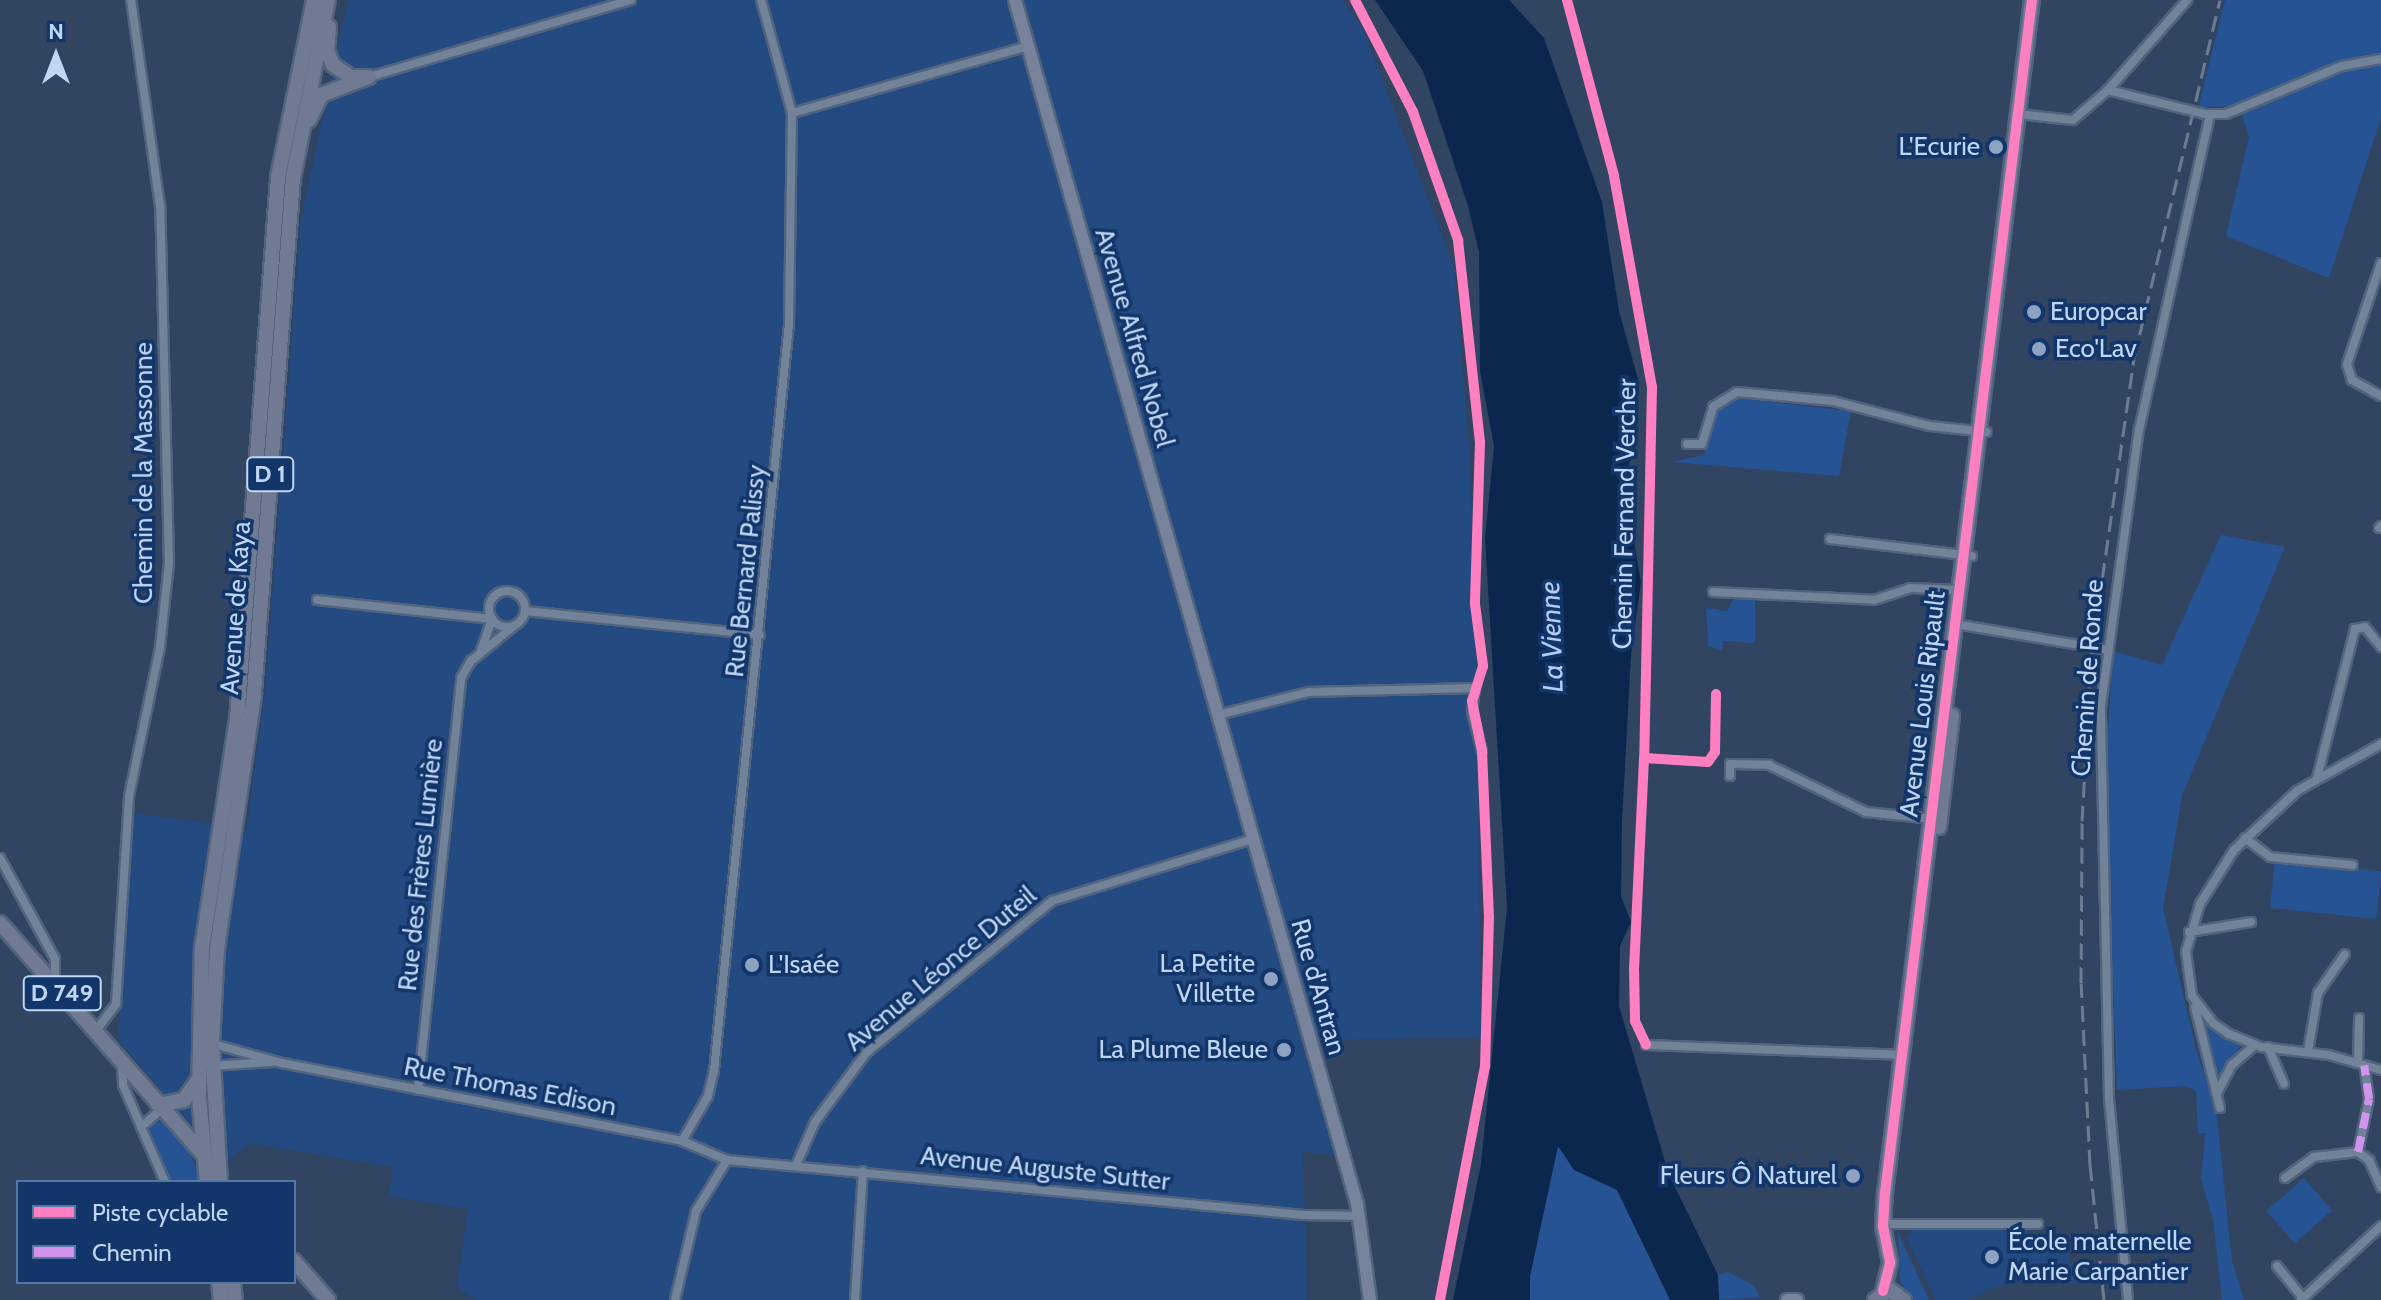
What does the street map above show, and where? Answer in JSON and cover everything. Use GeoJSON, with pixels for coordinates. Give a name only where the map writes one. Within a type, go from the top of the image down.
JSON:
{"type":"FeatureCollection","features":[{"type":"Feature","properties":{"kind":"main road","name":"Avenue de Kaya"},"geometry":{"type":"LineString","coordinates":[[218,1180],[205,1054],[206,903],[238,707],[278,177],[314,0]]}},
{"type":"Feature","properties":{"kind":"main road","name":"Avenue de Kaya"},"geometry":{"type":"LineString","coordinates":[[203,1155],[199,1080],[254,694],[288,226],[300,125],[328,0]]}},
{"type":"Feature","properties":{"kind":"main road"},"geometry":{"type":"LineString","coordinates":[[336,0],[326,42],[329,59],[344,74],[369,77]]}},
{"type":"Feature","properties":{"kind":"main road"},"geometry":{"type":"LineString","coordinates":[[2021,118],[2032,0]]}},
{"type":"Feature","properties":{"kind":"main road"},"geometry":{"type":"LineString","coordinates":[[2021,118],[2039,0]]}},
{"type":"Feature","properties":{"kind":"main road"},"geometry":{"type":"LineString","coordinates":[[288,226],[315,102],[330,90],[369,77]]}},
{"type":"Feature","properties":{"kind":"main road","name":"Avenue Louis Ripault"},"geometry":{"type":"LineString","coordinates":[[1890,1296],[1886,1224],[1903,1055],[1960,625],[2021,118]]}},
{"type":"Feature","properties":{"kind":"main road","name":"Avenue Louis Ripault"},"geometry":{"type":"LineString","coordinates":[[1960,625],[1960,590],[1968,555]]}},
{"type":"Feature","properties":{"kind":"main road","name":"Avenue Louis Ripault"},"geometry":{"type":"LineString","coordinates":[[1886,1224],[1935,819]]}},
{"type":"Feature","properties":{"kind":"main road","name":"D 749"},"geometry":{"type":"LineString","coordinates":[[0,923],[203,1155],[218,1180]]}},
{"type":"Feature","properties":{"kind":"main road"},"geometry":{"type":"LineString","coordinates":[[160,1107],[184,1100],[199,1080]]}},
{"type":"Feature","properties":{"kind":"main road"},"geometry":{"type":"LineString","coordinates":[[296,1263],[328,1300]]}},
{"type":"Feature","properties":{"kind":"street","name":"Chemin de la Massonne"},"geometry":{"type":"LineString","coordinates":[[95,1032],[116,1004],[129,796],[160,647],[169,563],[160,206],[131,0]]}},
{"type":"Feature","properties":{"kind":"street"},"geometry":{"type":"LineString","coordinates":[[369,77],[631,0]]}},
{"type":"Feature","properties":{"kind":"street","name":"Rue Bernard Palissy"},"geometry":{"type":"LineString","coordinates":[[682,1141],[708,1096],[714,1071],[789,324],[792,113],[761,0]]}},
{"type":"Feature","properties":{"kind":"street","name":"Avenue Alfred Nobel"},"geometry":{"type":"LineString","coordinates":[[1015,0],[1210,688]]}},
{"type":"Feature","properties":{"kind":"street"},"geometry":{"type":"LineString","coordinates":[[2021,118],[2073,120],[2108,90],[2187,0]]}},
{"type":"Feature","properties":{"kind":"street"},"geometry":{"type":"LineString","coordinates":[[792,113],[1028,46]]}},
{"type":"Feature","properties":{"kind":"street"},"geometry":{"type":"LineString","coordinates":[[2108,90],[2210,115],[2260,103],[2359,60],[2381,59]]}},
{"type":"Feature","properties":{"kind":"street","name":"Chemin de Ronde"},"geometry":{"type":"LineString","coordinates":[[2128,1300],[2107,1059],[2099,751],[2108,650],[2139,430],[2210,115]]}},
{"type":"Feature","properties":{"kind":"street"},"geometry":{"type":"LineString","coordinates":[[2381,263],[2347,364],[2352,380],[2381,396]]}},
{"type":"Feature","properties":{"kind":"street"},"geometry":{"type":"LineString","coordinates":[[1687,444],[1702,444],[1713,407],[1737,392],[1833,401],[1930,426],[1983,431]]}},
{"type":"Feature","properties":{"kind":"street"},"geometry":{"type":"LineString","coordinates":[[1830,539],[1968,555]]}},
{"type":"Feature","properties":{"kind":"street"},"geometry":{"type":"LineString","coordinates":[[1713,592],[1874,600],[1910,588],[1960,590]]}},
{"type":"Feature","properties":{"kind":"street"},"geometry":{"type":"LineString","coordinates":[[492,619],[490,602],[503,591],[519,595],[525,611]]}},
{"type":"Feature","properties":{"kind":"street"},"geometry":{"type":"LineString","coordinates":[[317,600],[492,619],[500,625],[515,625],[525,611]]}},
{"type":"Feature","properties":{"kind":"street"},"geometry":{"type":"LineString","coordinates":[[525,611],[760,635]]}},
{"type":"Feature","properties":{"kind":"street","name":"Rue des Frères Lumière"},"geometry":{"type":"LineString","coordinates":[[481,652],[492,619]]}},
{"type":"Feature","properties":{"kind":"street","name":"Rue des Frères Lumière"},"geometry":{"type":"LineString","coordinates":[[418,1090],[459,687],[466,667],[515,625]]}},
{"type":"Feature","properties":{"kind":"street"},"geometry":{"type":"LineString","coordinates":[[1960,625],[2108,650]]}},
{"type":"Feature","properties":{"kind":"street"},"geometry":{"type":"LineString","coordinates":[[2317,778],[2350,639],[2360,626],[2381,647]]}},
{"type":"Feature","properties":{"kind":"street","name":"Rue d'Antran"},"geometry":{"type":"LineString","coordinates":[[1210,688],[1360,1216],[1370,1300]]}},
{"type":"Feature","properties":{"kind":"street"},"geometry":{"type":"LineString","coordinates":[[1218,715],[1309,692],[1475,688],[1472,712],[1482,751]]}},
{"type":"Feature","properties":{"kind":"street"},"geometry":{"type":"LineString","coordinates":[[2220,1108],[2186,964],[2189,932],[2216,875],[2245,838],[2317,778],[2381,744]]}},
{"type":"Feature","properties":{"kind":"street"},"geometry":{"type":"LineString","coordinates":[[1730,776],[1730,764],[1769,765],[1866,812],[1935,819]]}},
{"type":"Feature","properties":{"kind":"street"},"geometry":{"type":"LineString","coordinates":[[2245,838],[2270,857],[2353,865]]}},
{"type":"Feature","properties":{"kind":"street","name":"Avenue Léonce Duteil"},"geometry":{"type":"LineString","coordinates":[[797,1163],[815,1122],[867,1052],[1052,901],[1252,839]]}},
{"type":"Feature","properties":{"kind":"street"},"geometry":{"type":"LineString","coordinates":[[0,858],[55,959],[55,984]]}},
{"type":"Feature","properties":{"kind":"street"},"geometry":{"type":"LineString","coordinates":[[2189,932],[2251,922]]}},
{"type":"Feature","properties":{"kind":"street"},"geometry":{"type":"LineString","coordinates":[[2308,1051],[2318,993],[2345,954]]}},
{"type":"Feature","properties":{"kind":"street"},"geometry":{"type":"LineString","coordinates":[[2192,996],[2213,1023],[2255,1045],[2308,1051],[2381,1070]]}},
{"type":"Feature","properties":{"kind":"street"},"geometry":{"type":"LineString","coordinates":[[2358,1152],[2369,1099],[2361,1064],[2359,1018]]}},
{"type":"Feature","properties":{"kind":"street"},"geometry":{"type":"LineString","coordinates":[[1646,1045],[1903,1055]]}},
{"type":"Feature","properties":{"kind":"street"},"geometry":{"type":"LineString","coordinates":[[2216,1093],[2232,1065],[2255,1045]]}},
{"type":"Feature","properties":{"kind":"street"},"geometry":{"type":"LineString","coordinates":[[2268,1047],[2284,1084]]}},
{"type":"Feature","properties":{"kind":"street","name":"Rue Thomas Edison"},"geometry":{"type":"LineString","coordinates":[[205,1054],[282,1063],[682,1141],[727,1160]]}},
{"type":"Feature","properties":{"kind":"street","name":"Rue Thomas Edison"},"geometry":{"type":"LineString","coordinates":[[205,1054],[282,1063]]}},
{"type":"Feature","properties":{"kind":"street"},"geometry":{"type":"LineString","coordinates":[[122,1064],[123,1085],[164,1180]]}},
{"type":"Feature","properties":{"kind":"street"},"geometry":{"type":"LineString","coordinates":[[141,1127],[160,1107]]}},
{"type":"Feature","properties":{"kind":"street"},"geometry":{"type":"LineString","coordinates":[[2358,1152],[2378,1174],[2381,1187]]}},
{"type":"Feature","properties":{"kind":"street"},"geometry":{"type":"LineString","coordinates":[[2285,1178],[2314,1157],[2358,1152]]}},
{"type":"Feature","properties":{"kind":"street"},"geometry":{"type":"LineString","coordinates":[[675,1300],[696,1211],[727,1160]]}},
{"type":"Feature","properties":{"kind":"street","name":"Avenue Auguste Sutter"},"geometry":{"type":"LineString","coordinates":[[727,1160],[797,1163],[1303,1215],[1360,1216]]}},
{"type":"Feature","properties":{"kind":"street"},"geometry":{"type":"LineString","coordinates":[[855,1300],[863,1171]]}},
{"type":"Feature","properties":{"kind":"street"},"geometry":{"type":"LineString","coordinates":[[1886,1224],[2038,1224]]}},
{"type":"Feature","properties":{"kind":"street"},"geometry":{"type":"LineString","coordinates":[[2277,1266],[2301,1298],[2381,1226]]}},
{"type":"Feature","properties":{"kind":"street"},"geometry":{"type":"LineString","coordinates":[[1787,1300],[1797,1300]]}},
{"type":"Feature","properties":{"kind":"shaded area"},"geometry":{"type":"Polygon","coordinates":[[[348,0],[1342,0],[1363,29],[1454,267],[1469,446],[1476,632],[1481,1037],[1317,1040],[1335,1155],[1303,1152],[1307,1300],[476,1300],[457,1288],[468,1209],[389,1196],[393,1167],[249,1143],[225,1164],[118,1040],[134,813],[247,829],[265,691],[301,220],[348,0]]]}},
{"type":"Feature","properties":{"kind":"shaded area"},"geometry":{"type":"Polygon","coordinates":[[[2225,0],[2381,0],[2381,118],[2329,278],[2226,236],[2249,137],[2239,105],[2198,108],[2225,0]]]}},
{"type":"Feature","properties":{"kind":"shaded area"},"geometry":{"type":"Polygon","coordinates":[[[1734,398],[1851,411],[1839,476],[1672,462],[1704,455],[1713,417],[1734,398]]]}},
{"type":"Feature","properties":{"kind":"shaded area"},"geometry":{"type":"Polygon","coordinates":[[[2221,535],[2285,547],[2182,796],[2163,908],[2196,1050],[2216,1108],[2232,1261],[2244,1300],[2222,1300],[2213,1219],[2201,1179],[2205,1133],[2198,1133],[2196,1092],[2187,1086],[2117,1090],[2105,772],[2113,651],[2162,665],[2221,535]]]}},
{"type":"Feature","properties":{"kind":"shaded area"},"geometry":{"type":"Polygon","coordinates":[[[1734,598],[1755,599],[1755,643],[1723,641],[1722,651],[1708,646],[1706,608],[1727,611],[1734,598]]]}},
{"type":"Feature","properties":{"kind":"shaded area"},"geometry":{"type":"Polygon","coordinates":[[[2275,860],[2381,871],[2376,919],[2270,908],[2275,860]]]}},
{"type":"Feature","properties":{"kind":"shaded area"},"geometry":{"type":"Polygon","coordinates":[[[2206,1025],[2241,1046],[2219,1075],[2216,1073],[2206,1025]]]}},
{"type":"Feature","properties":{"kind":"shaded area"},"geometry":{"type":"Polygon","coordinates":[[[164,1121],[191,1154],[199,1180],[167,1180],[148,1134],[153,1123],[164,1121]]]}},
{"type":"Feature","properties":{"kind":"shaded area"},"geometry":{"type":"Polygon","coordinates":[[[1558,1145],[1567,1159],[1617,1190],[1670,1300],[1530,1300],[1530,1276],[1558,1145]]]}},
{"type":"Feature","properties":{"kind":"shaded area"},"geometry":{"type":"Polygon","coordinates":[[[2304,1178],[2332,1210],[2294,1243],[2266,1211],[2304,1178]]]}},
{"type":"Feature","properties":{"kind":"shaded area","name":"École maternelle Marie Carpantier"},"geometry":{"type":"Polygon","coordinates":[[[2028,1228],[2028,1247],[2066,1246],[2076,1283],[2009,1282],[1966,1300],[1936,1300],[1907,1239],[1912,1230],[2028,1228]]]}},
{"type":"Feature","properties":{"kind":"shaded area"},"geometry":{"type":"Polygon","coordinates":[[[1898,1230],[1929,1300],[1912,1300],[1900,1281],[1898,1230]]]}},
{"type":"Feature","properties":{"kind":"shaded area"},"geometry":{"type":"Polygon","coordinates":[[[1728,1272],[1755,1286],[1759,1297],[1719,1300],[1718,1275],[1728,1272]]]}},
{"type":"Feature","properties":{"kind":"water","name":"La Vienne"},"geometry":{"type":"Polygon","coordinates":[[[1375,0],[1509,0],[1544,38],[1602,202],[1619,311],[1639,383],[1635,446],[1627,472],[1627,502],[1641,582],[1631,655],[1622,822],[1621,896],[1631,922],[1620,946],[1619,1006],[1669,1175],[1718,1275],[1719,1300],[1670,1300],[1617,1190],[1574,1170],[1558,1146],[1530,1276],[1530,1300],[1453,1300],[1481,1164],[1507,907],[1485,538],[1494,446],[1480,371],[1479,252],[1468,206],[1423,71],[1375,0]]]}},
{"type":"Feature","properties":{"kind":"railway"},"geometry":{"type":"LineString","coordinates":[[2104,1300],[2090,1165],[2081,983],[2082,821],[2092,650],[2134,358],[2220,0]]}},
{"type":"Feature","properties":{"kind":"marked path"},"geometry":{"type":"LineString","coordinates":[[2358,1152],[2369,1099],[2364,1065]]}},
{"type":"Feature","properties":{"kind":"cycle path"},"geometry":{"type":"LineString","coordinates":[[1355,0],[1413,112],[1458,240],[1480,442],[1475,604],[1483,666],[1472,701],[1482,751],[1489,916],[1485,1066],[1440,1300]]}},
{"type":"Feature","properties":{"kind":"cycle path","name":"Chemin Fernand Vercher"},"geometry":{"type":"LineString","coordinates":[[1567,0],[1614,176],[1652,387],[1644,758],[1708,762],[1715,752],[1716,694]]}},
{"type":"Feature","properties":{"kind":"cycle path"},"geometry":{"type":"LineString","coordinates":[[1883,1291],[1890,1262],[1883,1227],[1885,1193],[2032,0]]}},
{"type":"Feature","properties":{"kind":"cycle path"},"geometry":{"type":"LineString","coordinates":[[1644,758],[1634,967],[1635,1021],[1646,1045]]}},
{"type":"Feature","properties":{"kind":"place","name":"L'Ecurie"},"geometry":{"type":"Point","coordinates":[1996,147]}},
{"type":"Feature","properties":{"kind":"place","name":"Europcar"},"geometry":{"type":"Point","coordinates":[2034,312]}},
{"type":"Feature","properties":{"kind":"place","name":"Eco'Lav"},"geometry":{"type":"Point","coordinates":[2039,349]}},
{"type":"Feature","properties":{"kind":"place","name":"L'Isaée"},"geometry":{"type":"Point","coordinates":[752,965]}},
{"type":"Feature","properties":{"kind":"place","name":"La Petite Villette"},"geometry":{"type":"Point","coordinates":[1271,979]}},
{"type":"Feature","properties":{"kind":"place","name":"La Plume Bleue"},"geometry":{"type":"Point","coordinates":[1284,1050]}},
{"type":"Feature","properties":{"kind":"place","name":"Fleurs Ô Naturel"},"geometry":{"type":"Point","coordinates":[1853,1176]}},
{"type":"Feature","properties":{"kind":"place","name":"École maternelle Marie Carpantier"},"geometry":{"type":"Point","coordinates":[1992,1257]}}]}
